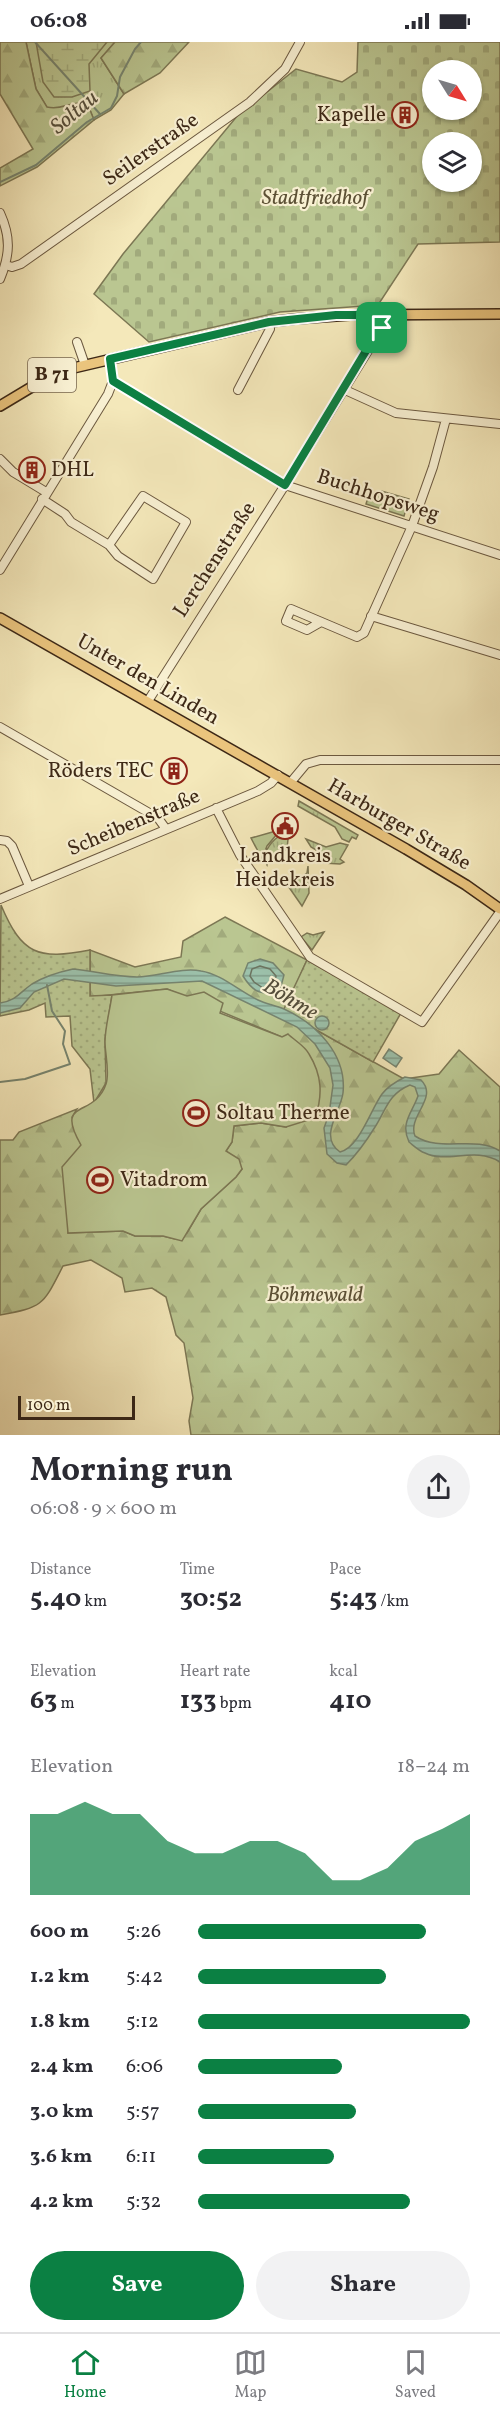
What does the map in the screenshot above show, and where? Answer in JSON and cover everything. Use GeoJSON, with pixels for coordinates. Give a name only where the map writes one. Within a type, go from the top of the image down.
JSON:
{"type":"FeatureCollection","features":[{"type":"Feature","properties":{"kind":"main road","name":"B 71"},"geometry":{"type":"LineString","coordinates":[[0,406],[56,373],[269,322],[336,315],[500,314]]}},
{"type":"Feature","properties":{"kind":"main road","name":"Unter den Linden"},"geometry":{"type":"LineString","coordinates":[[0,618],[278,775]]}},
{"type":"Feature","properties":{"kind":"main road","name":"Harburger Straße"},"geometry":{"type":"LineString","coordinates":[[278,775],[447,873],[498,913]]}},
{"type":"Feature","properties":{"kind":"street","name":"Seilerstraße"},"geometry":{"type":"LineString","coordinates":[[6,265],[12,267],[21,264],[250,102],[285,69],[300,42]]}},
{"type":"Feature","properties":{"kind":"street"},"geometry":{"type":"LineString","coordinates":[[0,213],[9,238],[6,265],[0,279]]}},
{"type":"Feature","properties":{"kind":"street","name":"Lerchenstraße"},"geometry":{"type":"LineString","coordinates":[[148,701],[382,328],[384,315]]}},
{"type":"Feature","properties":{"kind":"street"},"geometry":{"type":"LineString","coordinates":[[238,390],[270,329],[269,322]]}},
{"type":"Feature","properties":{"kind":"street"},"geometry":{"type":"LineString","coordinates":[[77,342],[85,365]]}},
{"type":"Feature","properties":{"kind":"street"},"geometry":{"type":"LineString","coordinates":[[0,570],[108,394],[113,381],[110,359]]}},
{"type":"Feature","properties":{"kind":"street","name":"Buchhopsweg"},"geometry":{"type":"LineString","coordinates":[[113,381],[285,485],[500,555]]}},
{"type":"Feature","properties":{"kind":"street"},"geometry":{"type":"LineString","coordinates":[[343,389],[396,412],[500,424]]}},
{"type":"Feature","properties":{"kind":"street"},"geometry":{"type":"LineString","coordinates":[[321,622],[357,637],[364,633],[412,526],[433,467],[446,419]]}},
{"type":"Feature","properties":{"kind":"street"},"geometry":{"type":"LineString","coordinates":[[0,459],[13,472],[44,495],[71,522],[110,546],[118,556],[153,579],[186,522],[143,496],[110,546]]}},
{"type":"Feature","properties":{"kind":"street"},"geometry":{"type":"LineString","coordinates":[[371,616],[500,656]]}},
{"type":"Feature","properties":{"kind":"street"},"geometry":{"type":"LineString","coordinates":[[0,727],[158,818],[166,829]]}},
{"type":"Feature","properties":{"kind":"street"},"geometry":{"type":"LineString","coordinates":[[291,782],[306,764],[320,760],[500,760]]}},
{"type":"Feature","properties":{"kind":"street","name":"Scheibenstraße"},"geometry":{"type":"LineString","coordinates":[[0,899],[266,787],[278,775]]}},
{"type":"Feature","properties":{"kind":"street"},"geometry":{"type":"LineString","coordinates":[[216,808],[240,855],[310,957],[422,1022],[498,913]]}},
{"type":"Feature","properties":{"kind":"street"},"geometry":{"type":"LineString","coordinates":[[0,840],[7,841],[12,846],[29,886]]}},
{"type":"Feature","properties":{"kind":"green space"},"geometry":{"type":"Polygon","coordinates":[[[0,42],[26,42],[36,89],[47,107],[58,108],[76,103],[88,105],[94,120],[37,167],[0,186],[0,168],[33,149],[0,94],[0,42]]]}},
{"type":"Feature","properties":{"kind":"green space"},"geometry":{"type":"Polygon","coordinates":[[[26,42],[115,42],[101,58],[124,94],[111,110],[94,120],[88,105],[47,108],[36,89],[26,42]]]}},
{"type":"Feature","properties":{"kind":"green space"},"geometry":{"type":"Polygon","coordinates":[[[36,42],[107,42],[89,64],[90,91],[72,97],[54,97],[43,82],[36,42]]]}},
{"type":"Feature","properties":{"kind":"green space"},"geometry":{"type":"Polygon","coordinates":[[[115,42],[189,42],[160,73],[124,94],[101,58],[115,42]]]}},
{"type":"Feature","properties":{"kind":"green space","name":"Stadtfriedhof"},"geometry":{"type":"Polygon","coordinates":[[[358,42],[500,42],[500,242],[418,244],[378,305],[280,312],[149,342],[94,294],[123,254],[238,115],[296,69],[342,82],[357,72],[358,42]]]}},
{"type":"Feature","properties":{"kind":"green space"},"geometry":{"type":"Polygon","coordinates":[[[370,491],[380,494],[381,491],[409,499],[404,516],[366,504],[370,491]]]}},
{"type":"Feature","properties":{"kind":"green space"},"geometry":{"type":"Polygon","coordinates":[[[299,801],[358,835],[356,839],[352,837],[349,842],[342,839],[335,827],[298,806],[299,801]]]}},
{"type":"Feature","properties":{"kind":"green space"},"geometry":{"type":"Polygon","coordinates":[[[276,831],[277,834],[267,846],[262,859],[251,838],[276,831]]]}},
{"type":"Feature","properties":{"kind":"green space"},"geometry":{"type":"Polygon","coordinates":[[[279,836],[288,839],[287,849],[268,861],[267,865],[266,853],[279,836]]]}},
{"type":"Feature","properties":{"kind":"green space"},"geometry":{"type":"Polygon","coordinates":[[[306,839],[326,847],[340,843],[348,845],[340,859],[344,862],[340,864],[323,863],[315,855],[318,851],[311,847],[306,839]]]}},
{"type":"Feature","properties":{"kind":"green space"},"geometry":{"type":"Polygon","coordinates":[[[308,866],[309,893],[302,906],[288,886],[307,873],[308,866]]]}},
{"type":"Feature","properties":{"kind":"green space"},"geometry":{"type":"Polygon","coordinates":[[[1,905],[16,935],[34,950],[57,954],[90,950],[90,996],[112,995],[105,1039],[106,1083],[94,1103],[90,1069],[72,1046],[70,1016],[46,1017],[45,1003],[29,1010],[0,1016],[1,905]]]}},
{"type":"Feature","properties":{"kind":"green space","name":"Böhmewald"},"geometry":{"type":"Polygon","coordinates":[[[225,917],[307,960],[284,1012],[404,1079],[439,1074],[459,1050],[500,1087],[500,1435],[191,1435],[189,1421],[193,1398],[184,1343],[176,1335],[166,1297],[152,1288],[125,1292],[122,1278],[91,1260],[63,1266],[46,1297],[34,1306],[0,1315],[0,1140],[13,1140],[19,1132],[77,1109],[72,1117],[81,1145],[68,1233],[123,1231],[135,1236],[163,1236],[175,1239],[187,1233],[201,1209],[242,1169],[226,1151],[232,1142],[234,1126],[261,1123],[286,1127],[282,1037],[167,989],[90,997],[90,950],[135,967],[181,957],[183,941],[225,917]]]}},
{"type":"Feature","properties":{"kind":"green space"},"geometry":{"type":"Polygon","coordinates":[[[324,932],[312,950],[301,937],[307,933],[313,935],[324,932]]]}},
{"type":"Feature","properties":{"kind":"green space"},"geometry":{"type":"Polygon","coordinates":[[[307,960],[401,1013],[373,1062],[283,1011],[307,960]]]}},
{"type":"Feature","properties":{"kind":"green space","name":"Soltau Therme"},"geometry":{"type":"Polygon","coordinates":[[[167,989],[187,996],[204,992],[223,1003],[220,1013],[282,1037],[288,1034],[302,1046],[307,1051],[319,1077],[320,1093],[315,1118],[286,1127],[261,1123],[234,1126],[232,1142],[226,1151],[239,1159],[242,1169],[201,1209],[182,1241],[163,1236],[135,1236],[123,1231],[68,1233],[62,1167],[81,1145],[74,1130],[72,1121],[74,1114],[93,1102],[106,1084],[108,1074],[105,1036],[112,995],[167,989]]]}},
{"type":"Feature","properties":{"kind":"water"},"geometry":{"type":"Polygon","coordinates":[[[260,959],[273,963],[284,975],[280,990],[268,993],[258,992],[243,976],[248,963],[260,959]]]}},
{"type":"Feature","properties":{"kind":"water"},"geometry":{"type":"Polygon","coordinates":[[[73,969],[137,977],[185,970],[201,971],[223,979],[258,1000],[284,1009],[308,1023],[327,1042],[340,1066],[343,1093],[332,1124],[331,1139],[340,1152],[347,1149],[359,1136],[384,1091],[405,1077],[421,1080],[426,1087],[427,1094],[415,1121],[415,1136],[436,1143],[490,1146],[500,1151],[500,1162],[481,1155],[434,1156],[421,1151],[409,1142],[406,1124],[418,1096],[415,1087],[410,1085],[397,1093],[388,1103],[369,1137],[350,1161],[346,1165],[337,1163],[327,1154],[324,1128],[329,1114],[333,1085],[330,1068],[315,1044],[297,1027],[202,981],[116,986],[64,979],[34,992],[20,1008],[0,1013],[0,1003],[14,998],[42,979],[73,969]]]}},
{"type":"Feature","properties":{"kind":"water"},"geometry":{"type":"Polygon","coordinates":[[[319,1016],[325,1016],[329,1023],[325,1030],[319,1030],[315,1026],[315,1020],[319,1016]]]}},
{"type":"Feature","properties":{"kind":"water"},"geometry":{"type":"Polygon","coordinates":[[[389,1049],[402,1058],[396,1067],[383,1058],[389,1049]]]}},
{"type":"Feature","properties":{"kind":"waterway"},"geometry":{"type":"LineString","coordinates":[[35,42],[100,114]]}},
{"type":"Feature","properties":{"kind":"waterway","name":"Soltau"},"geometry":{"type":"LineString","coordinates":[[0,182],[36,165],[87,122],[111,108],[117,96],[120,77],[141,42]]}},
{"type":"Feature","properties":{"kind":"waterway"},"geometry":{"type":"LineString","coordinates":[[0,1082],[25,1079],[70,1064],[63,1044],[65,1031],[52,1011],[47,985]]}},
{"type":"Feature","properties":{"kind":"place","name":"Kapelle"},"geometry":{"type":"Point","coordinates":[405,115]}},
{"type":"Feature","properties":{"kind":"place","name":"DHL"},"geometry":{"type":"Point","coordinates":[32,470]}},
{"type":"Feature","properties":{"kind":"place","name":"Röders TEC"},"geometry":{"type":"Point","coordinates":[174,771]}},
{"type":"Feature","properties":{"kind":"place","name":"Landkreis Heidekreis"},"geometry":{"type":"Point","coordinates":[285,826]}},
{"type":"Feature","properties":{"kind":"place","name":"Soltau Therme"},"geometry":{"type":"Point","coordinates":[196,1113]}},
{"type":"Feature","properties":{"kind":"place","name":"Vitadrom"},"geometry":{"type":"Point","coordinates":[100,1180]}},
{"type":"Feature","properties":{"kind":"route"},"geometry":{"type":"LineString","coordinates":[[336,315],[384,315],[382,328],[285,485],[113,381],[110,359],[269,322],[336,315]]}},
{"type":"Feature","properties":{"kind":"water label","name":"Böhme"},"geometry":{"type":"Point","coordinates":[290,1000]}}]}
